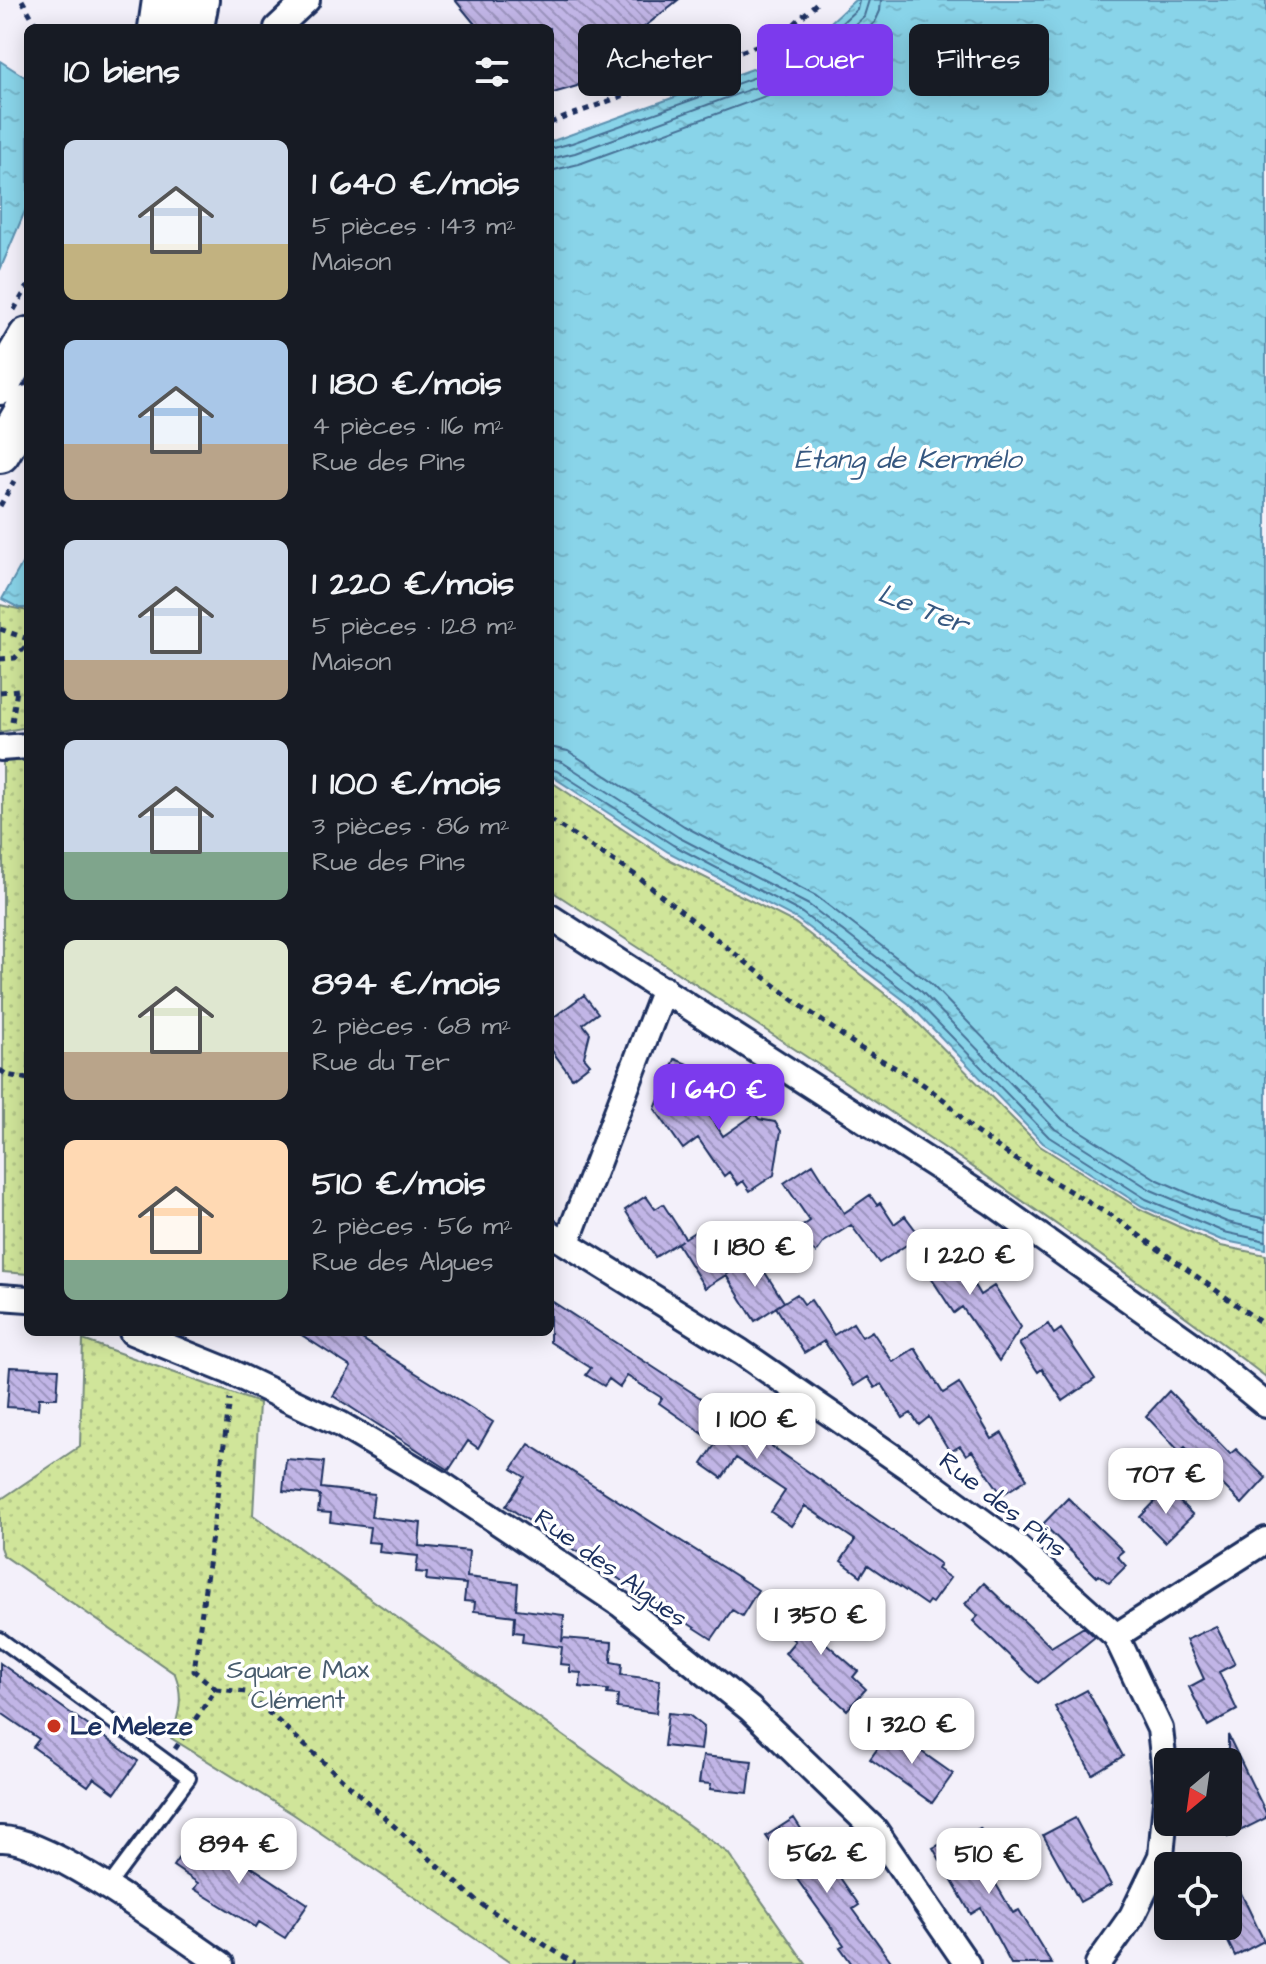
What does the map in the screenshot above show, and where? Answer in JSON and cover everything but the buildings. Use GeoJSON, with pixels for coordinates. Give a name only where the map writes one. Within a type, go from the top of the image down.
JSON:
{"type":"FeatureCollection","features":[{"type":"Feature","properties":{"kind":"main road"},"geometry":{"type":"LineString","coordinates":[[159,24],[162,0]]}},
{"type":"Feature","properties":{"kind":"main road"},"geometry":{"type":"LineString","coordinates":[[195,24],[199,0]]}},
{"type":"Feature","properties":{"kind":"main road"},"geometry":{"type":"LineString","coordinates":[[0,385],[24,344]]}},
{"type":"Feature","properties":{"kind":"main road"},"geometry":{"type":"LineString","coordinates":[[0,453],[24,412]]}},
{"type":"Feature","properties":{"kind":"street"},"geometry":{"type":"LineString","coordinates":[[281,24],[307,0]]}},
{"type":"Feature","properties":{"kind":"street"},"geometry":{"type":"LineString","coordinates":[[554,920],[993,1203],[1194,1346],[1266,1405]]}},
{"type":"Feature","properties":{"kind":"street"},"geometry":{"type":"LineString","coordinates":[[558,1238],[664,989]]}},
{"type":"Feature","properties":{"kind":"street","name":"Rue des Pins"},"geometry":{"type":"LineString","coordinates":[[558,1238],[741,1352],[909,1468],[1017,1547],[1116,1636],[1160,1729],[1167,1791],[1161,1856],[1132,1916],[1098,1964]]}},
{"type":"Feature","properties":{"kind":"street"},"geometry":{"type":"LineString","coordinates":[[0,1297],[24,1299]]}},
{"type":"Feature","properties":{"kind":"street","name":"Rue des Algues"},"geometry":{"type":"LineString","coordinates":[[142,1336],[226,1370],[340,1424],[440,1483],[632,1614],[750,1709],[875,1830],[967,1964]]}},
{"type":"Feature","properties":{"kind":"street"},"geometry":{"type":"LineString","coordinates":[[1116,1636],[1266,1540]]}},
{"type":"Feature","properties":{"kind":"street"},"geometry":{"type":"LineString","coordinates":[[0,1839],[7,1838],[46,1850],[221,1964]]}},
{"type":"Feature","properties":{"kind":"lane"},"geometry":{"type":"LineString","coordinates":[[0,1639],[189,1778],[107,1888]]}},
{"type":"Feature","properties":{"kind":"path"},"geometry":{"type":"LineString","coordinates":[[22,0],[36,24]]}},
{"type":"Feature","properties":{"kind":"path"},"geometry":{"type":"LineString","coordinates":[[554,122],[756,46],[792,26],[820,0]]}},
{"type":"Feature","properties":{"kind":"path"},"geometry":{"type":"LineString","coordinates":[[0,629],[24,639]]}},
{"type":"Feature","properties":{"kind":"path"},"geometry":{"type":"LineString","coordinates":[[0,659],[15,658],[24,646]]}},
{"type":"Feature","properties":{"kind":"path"},"geometry":{"type":"LineString","coordinates":[[0,692],[24,689]]}},
{"type":"Feature","properties":{"kind":"path"},"geometry":{"type":"LineString","coordinates":[[12,747],[17,690]]}},
{"type":"Feature","properties":{"kind":"path"},"geometry":{"type":"LineString","coordinates":[[554,823],[634,874],[860,1048],[917,1080],[986,1139],[1115,1218],[1266,1326]]}},
{"type":"Feature","properties":{"kind":"path"},"geometry":{"type":"LineString","coordinates":[[0,1070],[7,1075],[24,1078]]}},
{"type":"Feature","properties":{"kind":"path"},"geometry":{"type":"LineString","coordinates":[[226,1370],[230,1399],[194,1671],[216,1689],[246,1692],[478,1902],[575,1964]]}},
{"type":"Feature","properties":{"kind":"path"},"geometry":{"type":"LineString","coordinates":[[167,1762],[216,1689]]}},
{"type":"Feature","properties":{"kind":"green space"},"geometry":{"type":"Polygon","coordinates":[[[0,605],[24,610],[24,728],[0,732],[0,605]]]}},
{"type":"Feature","properties":{"kind":"green space"},"geometry":{"type":"Polygon","coordinates":[[[24,760],[24,1274],[3,1272],[3,762],[24,760]]]}},
{"type":"Feature","properties":{"kind":"green space"},"geometry":{"type":"Polygon","coordinates":[[[554,784],[666,858],[795,923],[903,1008],[1040,1146],[1140,1209],[1221,1246],[1266,1255],[1266,1377],[1092,1249],[823,1067],[554,893],[554,784]]]}},
{"type":"Feature","properties":{"kind":"green space","name":"Square Max Clément"},"geometry":{"type":"Polygon","coordinates":[[[83,1340],[259,1403],[253,1515],[728,1853],[806,1964],[512,1964],[293,1814],[171,1738],[179,1706],[175,1674],[3,1555],[0,1547],[0,1500],[80,1446],[83,1340]]]}},
{"type":"Feature","properties":{"kind":"water","name":"Étang de Kermélo"},"geometry":{"type":"Polygon","coordinates":[[[855,0],[1266,0],[1266,1249],[1221,1240],[1142,1206],[1043,1143],[909,1004],[797,919],[668,852],[554,778],[554,141],[678,96],[741,96],[741,73],[757,67],[757,96],[893,96],[893,24],[829,24],[855,0]]]}},
{"type":"Feature","properties":{"kind":"water"},"geometry":{"type":"Polygon","coordinates":[[[0,61],[24,76],[24,213],[0,270],[0,61]]]}},
{"type":"Feature","properties":{"kind":"water"},"geometry":{"type":"Polygon","coordinates":[[[24,560],[24,608],[2,599],[24,560]]]}},
{"type":"Feature","properties":{"kind":"place","name":"Le Meleze"},"geometry":{"type":"Point","coordinates":[54,1726]}},
{"type":"Feature","properties":{"kind":"water label","name":"Le Ter"},"geometry":{"type":"Point","coordinates":[923,609]}}]}
